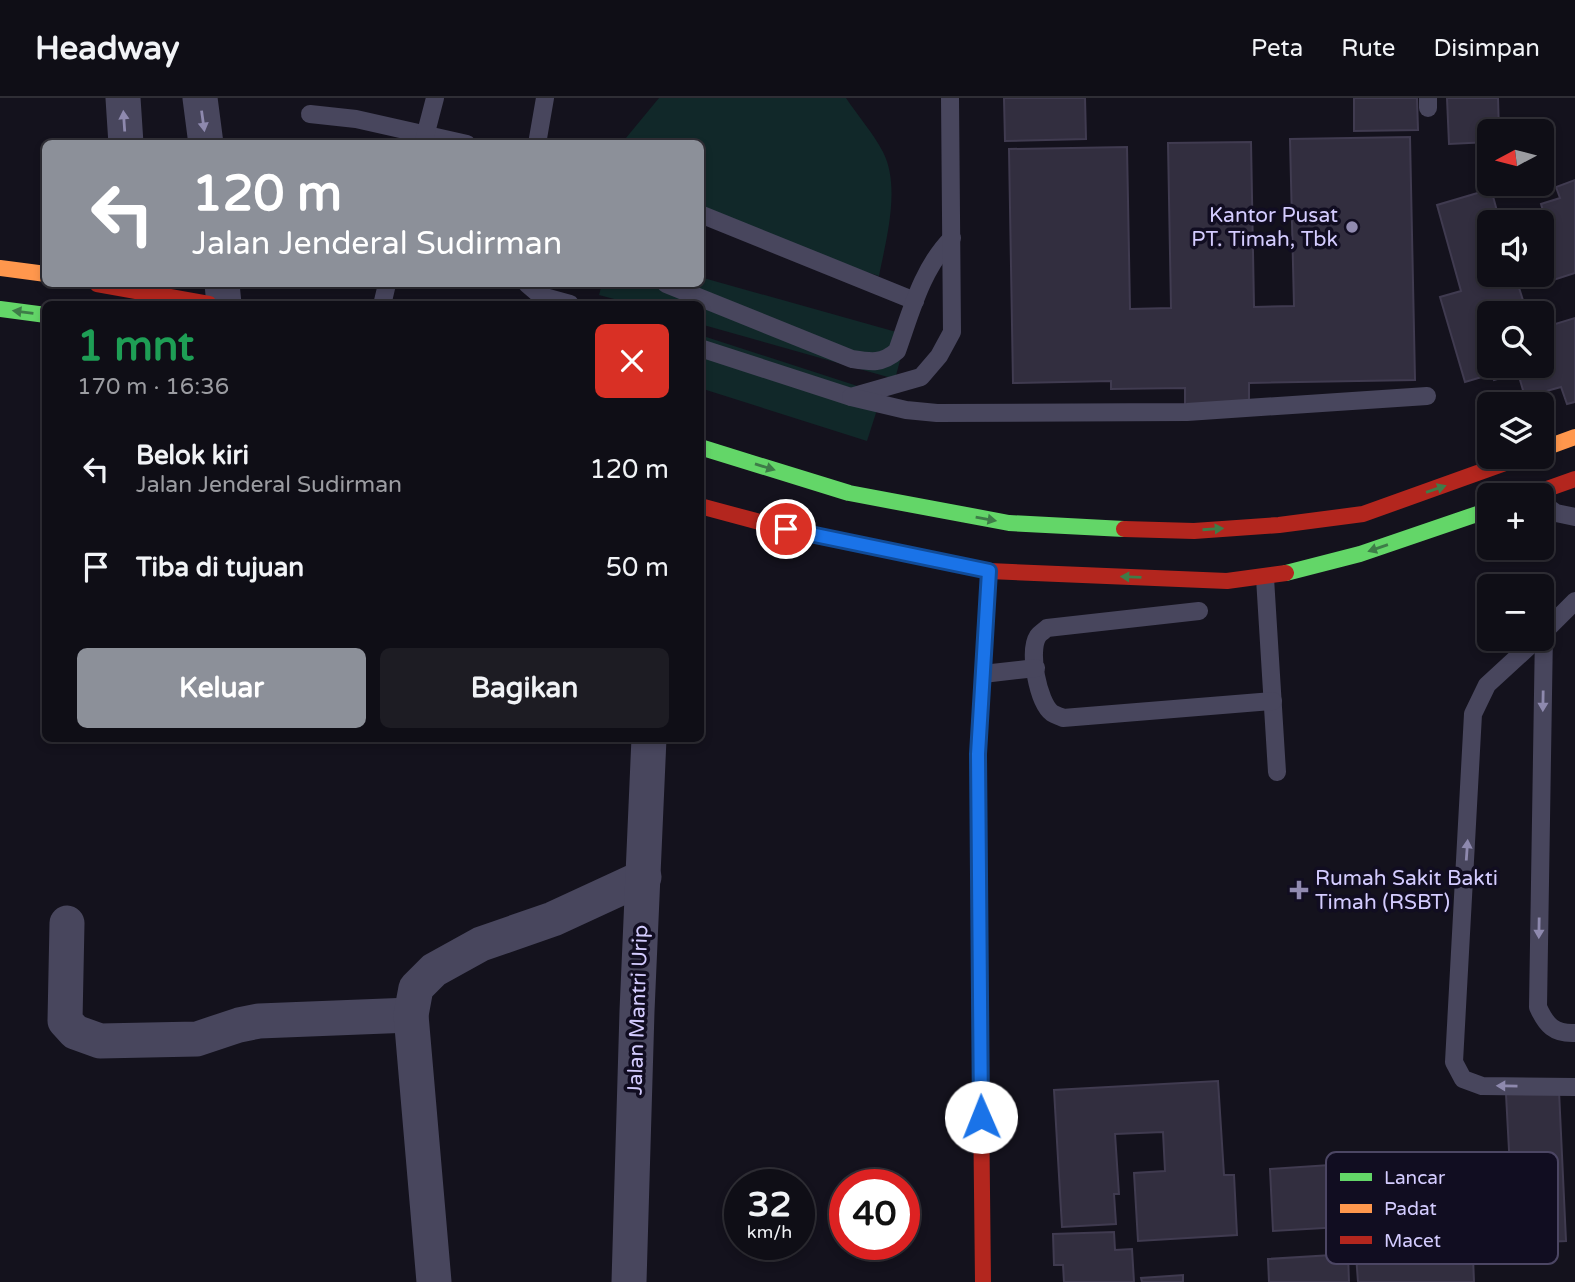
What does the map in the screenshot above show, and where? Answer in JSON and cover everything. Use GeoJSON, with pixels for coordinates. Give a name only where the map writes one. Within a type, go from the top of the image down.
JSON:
{"type":"FeatureCollection","features":[{"type":"Feature","properties":{"kind":"main road"},"geometry":{"type":"LineString","coordinates":[[18,270],[36,256]]}},
{"type":"Feature","properties":{"kind":"main road"},"geometry":{"type":"LineString","coordinates":[[0,268],[42,273]]}},
{"type":"Feature","properties":{"kind":"main road"},"geometry":{"type":"LineString","coordinates":[[110,287],[189,301]]}},
{"type":"Feature","properties":{"kind":"main road"},"geometry":{"type":"LineString","coordinates":[[0,309],[42,314]]}},
{"type":"Feature","properties":{"kind":"main road"},"geometry":{"type":"LineString","coordinates":[[1554,445],[1575,437]]}},
{"type":"Feature","properties":{"kind":"main road"},"geometry":{"type":"LineString","coordinates":[[704,448],[849,493],[1009,523],[1079,528],[1194,531],[1279,525],[1363,514],[1489,469]]}},
{"type":"Feature","properties":{"kind":"main road"},"geometry":{"type":"LineString","coordinates":[[1554,487],[1575,479]]}},
{"type":"Feature","properties":{"kind":"main road"},"geometry":{"type":"LineString","coordinates":[[704,507],[786,529],[989,571],[1227,581],[1265,578],[1332,564],[1477,514]]}},
{"type":"Feature","properties":{"kind":"main road"},"geometry":{"type":"LineString","coordinates":[[984,1282],[978,768],[989,571]]}},
{"type":"Feature","properties":{"kind":"street"},"geometry":{"type":"LineString","coordinates":[[122,98],[126,140]]}},
{"type":"Feature","properties":{"kind":"street"},"geometry":{"type":"LineString","coordinates":[[200,98],[205,140]]}},
{"type":"Feature","properties":{"kind":"street","name":"Jalan Mantri Urip"},"geometry":{"type":"LineString","coordinates":[[629,1282],[636,1011],[644,877],[645,742]]}},
{"type":"Feature","properties":{"kind":"street"},"geometry":{"type":"LineString","coordinates":[[434,1282],[411,1015],[415,988],[434,971],[481,944],[553,919],[644,877]]}},
{"type":"Feature","properties":{"kind":"street"},"geometry":{"type":"LineString","coordinates":[[67,923],[65,1021],[75,1032],[100,1041],[197,1039],[239,1024],[259,1021],[411,1015]]}},
{"type":"Feature","properties":{"kind":"lane"},"geometry":{"type":"LineString","coordinates":[[310,114],[356,119],[424,139],[435,98]]}},
{"type":"Feature","properties":{"kind":"lane"},"geometry":{"type":"LineString","coordinates":[[538,140],[545,98]]}},
{"type":"Feature","properties":{"kind":"lane"},"geometry":{"type":"LineString","coordinates":[[851,397],[921,377],[939,356],[952,332],[950,98]]}},
{"type":"Feature","properties":{"kind":"lane"},"geometry":{"type":"LineString","coordinates":[[704,216],[915,301]]}},
{"type":"Feature","properties":{"kind":"lane"},"geometry":{"type":"LineString","coordinates":[[673,287],[852,359],[886,361],[897,351],[915,301],[938,252],[952,238]]}},
{"type":"Feature","properties":{"kind":"lane"},"geometry":{"type":"LineString","coordinates":[[530,287],[541,296],[559,301]]}},
{"type":"Feature","properties":{"kind":"lane"},"geometry":{"type":"LineString","coordinates":[[704,349],[851,397],[906,410],[978,413],[1187,412],[1427,396]]}},
{"type":"Feature","properties":{"kind":"lane"},"geometry":{"type":"LineString","coordinates":[[1554,512],[1575,517]]}},
{"type":"Feature","properties":{"kind":"lane"},"geometry":{"type":"LineString","coordinates":[[1265,578],[1277,772]]}},
{"type":"Feature","properties":{"kind":"lane"},"geometry":{"type":"LineString","coordinates":[[1554,622],[1575,601]]}},
{"type":"Feature","properties":{"kind":"lane"},"geometry":{"type":"LineString","coordinates":[[1199,611],[1047,628],[1038,636],[1035,668],[1043,699],[1051,712],[1063,718],[1273,701]]}},
{"type":"Feature","properties":{"kind":"lane"},"geometry":{"type":"LineString","coordinates":[[1524,651],[1487,685],[1474,714],[1454,1062],[1463,1079],[1482,1086],[1575,1087]]}},
{"type":"Feature","properties":{"kind":"lane"},"geometry":{"type":"LineString","coordinates":[[1541,651],[1538,1007],[1545,1021],[1562,1033],[1575,1033]]}},
{"type":"Feature","properties":{"kind":"lane"},"geometry":{"type":"LineString","coordinates":[[983,674],[1035,668]]}},
{"type":"Feature","properties":{"kind":"green space"},"geometry":{"type":"Polygon","coordinates":[[[659,98],[846,98],[883,152],[891,181],[888,230],[879,276],[704,221],[704,140],[624,140],[659,98]]]}},
{"type":"Feature","properties":{"kind":"green space"},"geometry":{"type":"Polygon","coordinates":[[[704,278],[907,335],[895,379],[704,325],[704,301],[622,301],[599,295],[601,287],[704,287],[704,278]]]}},
{"type":"Feature","properties":{"kind":"green space"},"geometry":{"type":"Polygon","coordinates":[[[704,336],[882,394],[867,441],[704,389],[704,336]]]}},
{"type":"Feature","properties":{"kind":"building"},"geometry":{"type":"Polygon","coordinates":[[[1004,98],[1085,98],[1086,139],[1005,141],[1004,98]]]}},
{"type":"Feature","properties":{"kind":"building"},"geometry":{"type":"Polygon","coordinates":[[[1354,98],[1417,98],[1418,130],[1354,131],[1354,98]]]}},
{"type":"Feature","properties":{"kind":"building"},"geometry":{"type":"Polygon","coordinates":[[[1447,98],[1498,98],[1499,119],[1477,119],[1477,143],[1449,144],[1447,98]]]}},
{"type":"Feature","properties":{"kind":"building","name":"Kantor Pusat PT. Timah, Tbk"},"geometry":{"type":"Polygon","coordinates":[[[1410,137],[1415,380],[1249,383],[1249,405],[1185,406],[1185,388],[1111,389],[1111,381],[1013,383],[1009,149],[1127,147],[1130,309],[1171,308],[1168,143],[1251,142],[1254,307],[1294,306],[1290,139],[1410,137]]]}},
{"type":"Feature","properties":{"kind":"building"},"geometry":{"type":"Polygon","coordinates":[[[1575,180],[1575,273],[1554,280],[1554,210],[1543,210],[1541,204],[1560,198],[1556,187],[1575,180]]]}},
{"type":"Feature","properties":{"kind":"building"},"geometry":{"type":"Polygon","coordinates":[[[1477,193],[1477,196],[1493,196],[1497,210],[1477,210],[1477,287],[1519,287],[1523,301],[1477,301],[1478,378],[1465,382],[1440,297],[1461,291],[1437,205],[1477,193]]]}},
{"type":"Feature","properties":{"kind":"building"},"geometry":{"type":"Polygon","coordinates":[[[1575,318],[1575,402],[1567,404],[1561,387],[1543,392],[1524,392],[1519,378],[1554,378],[1554,324],[1575,318]]]}},
{"type":"Feature","properties":{"kind":"building"},"geometry":{"type":"Polygon","coordinates":[[[1218,1081],[1224,1175],[1234,1175],[1237,1235],[1138,1241],[1134,1173],[1165,1171],[1163,1132],[1115,1134],[1119,1194],[1114,1194],[1116,1224],[1062,1227],[1054,1090],[1218,1081]]]}},
{"type":"Feature","properties":{"kind":"building"},"geometry":{"type":"Polygon","coordinates":[[[1559,1091],[1566,1241],[1558,1241],[1558,1152],[1509,1152],[1506,1094],[1559,1091]]]}},
{"type":"Feature","properties":{"kind":"building"},"geometry":{"type":"Polygon","coordinates":[[[1326,1165],[1326,1228],[1273,1231],[1270,1169],[1326,1165]]]}},
{"type":"Feature","properties":{"kind":"building"},"geometry":{"type":"Polygon","coordinates":[[[1114,1232],[1115,1250],[1132,1249],[1134,1282],[1064,1282],[1063,1265],[1054,1265],[1053,1234],[1114,1232]]]}},
{"type":"Feature","properties":{"kind":"building"},"geometry":{"type":"Polygon","coordinates":[[[1326,1255],[1326,1264],[1348,1264],[1349,1282],[1269,1282],[1268,1259],[1326,1255]]]}},
{"type":"Feature","properties":{"kind":"building"},"geometry":{"type":"Polygon","coordinates":[[[1357,1264],[1473,1264],[1474,1282],[1358,1282],[1357,1264]]]}},
{"type":"Feature","properties":{"kind":"building"},"geometry":{"type":"Polygon","coordinates":[[[1183,1275],[1183,1282],[1142,1282],[1141,1278],[1183,1275]]]}},
{"type":"Feature","properties":{"kind":"traffic: fast"},"geometry":{"type":"LineString","coordinates":[[0,309],[42,314]]}},
{"type":"Feature","properties":{"kind":"traffic: fast"},"geometry":{"type":"LineString","coordinates":[[704,448],[849,493],[1009,523],[1124,529]]}},
{"type":"Feature","properties":{"kind":"traffic: fast"},"geometry":{"type":"LineString","coordinates":[[1286,573],[1360,554],[1477,514]]}},
{"type":"Feature","properties":{"kind":"traffic: fast"},"geometry":{"type":"LineString","coordinates":[[980,1009],[978,754],[989,571]]}},
{"type":"Feature","properties":{"kind":"traffic: slow"},"geometry":{"type":"LineString","coordinates":[[0,268],[42,273]]}},
{"type":"Feature","properties":{"kind":"traffic: slow"},"geometry":{"type":"LineString","coordinates":[[1554,445],[1575,437]]}},
{"type":"Feature","properties":{"kind":"traffic: jam"},"geometry":{"type":"LineString","coordinates":[[114,287],[192,301]]}},
{"type":"Feature","properties":{"kind":"traffic: jam"},"geometry":{"type":"LineString","coordinates":[[1124,529],[1194,531],[1279,525],[1363,514],[1489,469]]}},
{"type":"Feature","properties":{"kind":"traffic: jam"},"geometry":{"type":"LineString","coordinates":[[1554,486],[1575,479]]}},
{"type":"Feature","properties":{"kind":"traffic: jam"},"geometry":{"type":"LineString","coordinates":[[704,507],[786,529],[989,571],[1227,581],[1286,573]]}},
{"type":"Feature","properties":{"kind":"traffic: jam"},"geometry":{"type":"LineString","coordinates":[[980,1009],[983,1282]]}},
{"type":"Feature","properties":{"kind":"place","name":"Kantor Pusat PT. Timah, Tbk"},"geometry":{"type":"Point","coordinates":[1352,227]}},
{"type":"Feature","properties":{"kind":"place","name":"Rumah Sakit Bakti Timah (RSBT)"},"geometry":{"type":"Point","coordinates":[1299,890]}},
{"type":"Feature","properties":{"kind":"route"},"geometry":{"type":"LineString","coordinates":[[786,529],[989,571],[978,754],[981,1117]]}}]}
